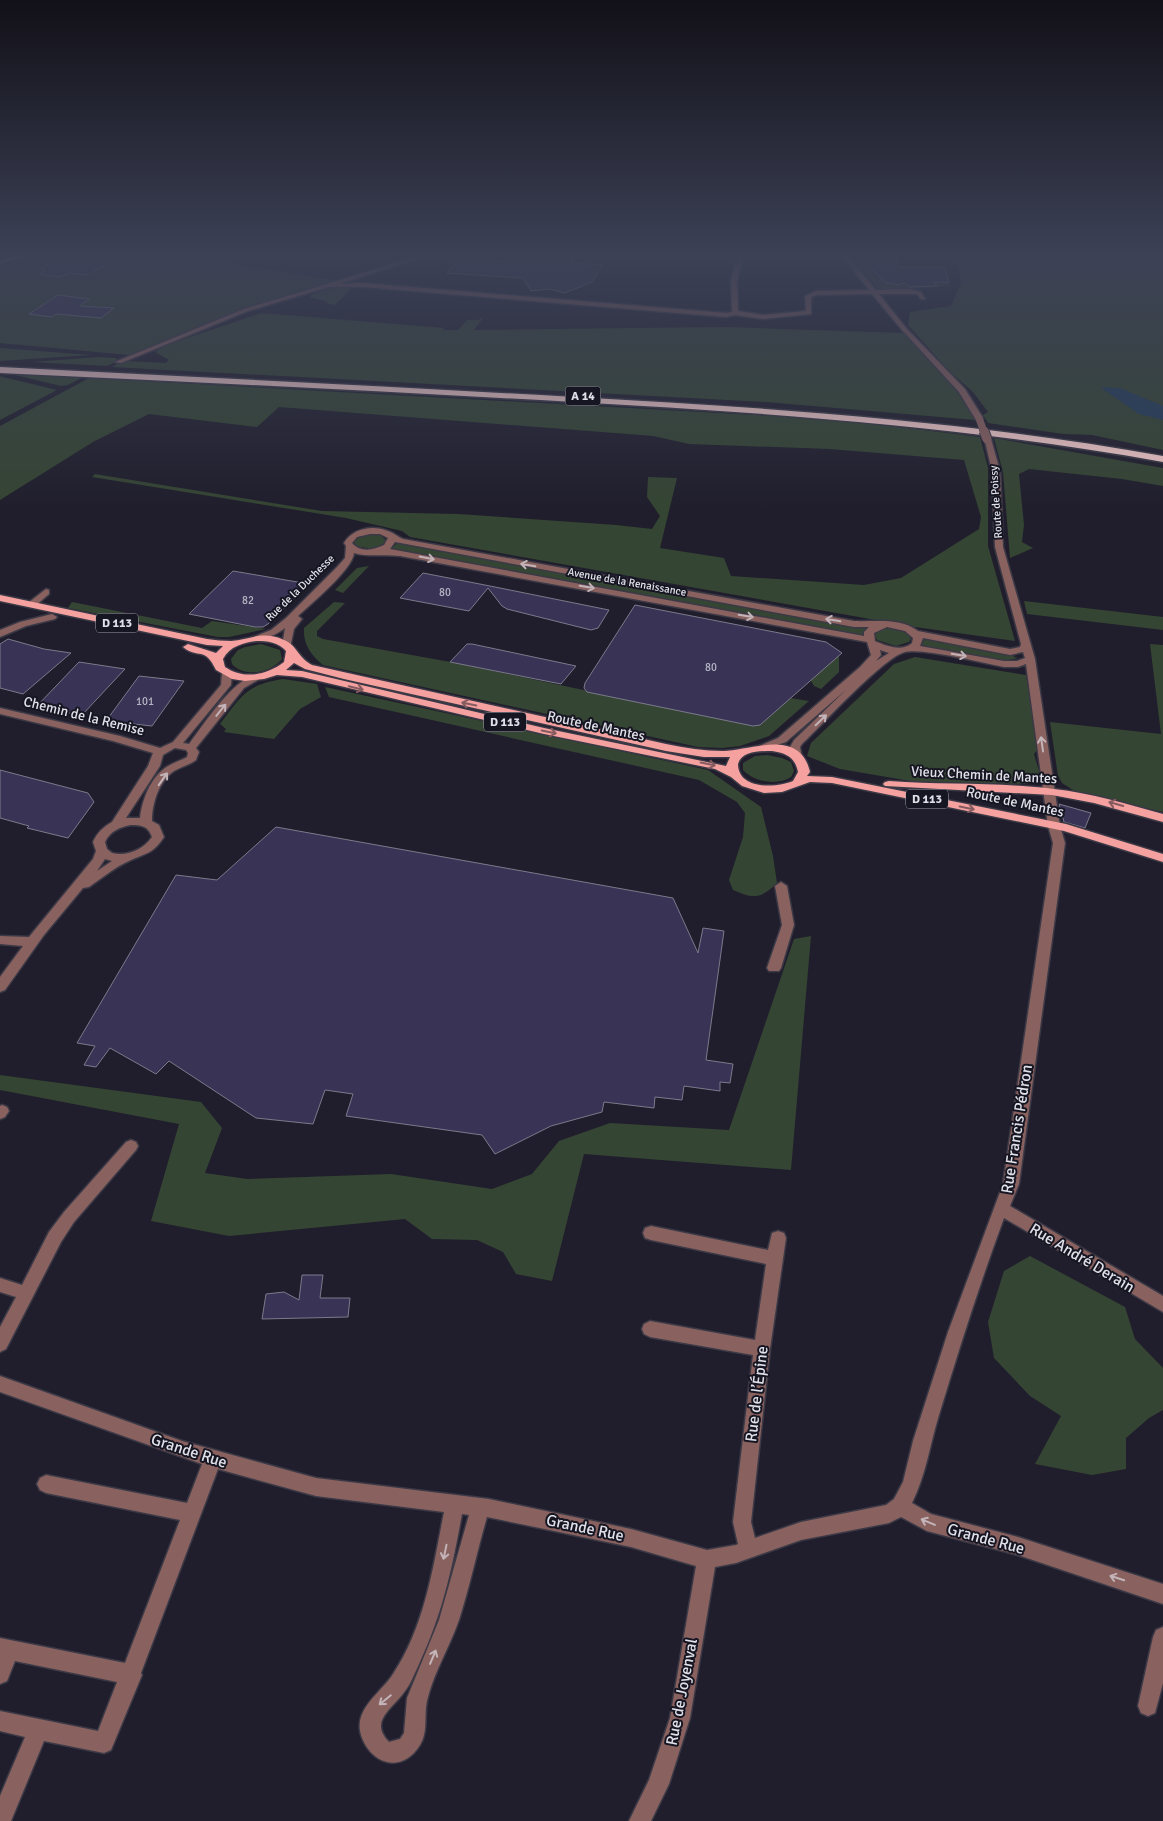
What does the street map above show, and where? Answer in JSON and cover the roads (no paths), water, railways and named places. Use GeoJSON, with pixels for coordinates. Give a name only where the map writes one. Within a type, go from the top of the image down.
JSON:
{"type":"FeatureCollection","features":[{"type":"Feature","properties":{"kind":"highway","name":"A 14"},"geometry":{"type":"LineString","coordinates":[[0,365],[838,411],[998,428],[1163,454]]}},
{"type":"Feature","properties":{"kind":"highway","name":"A 14"},"geometry":{"type":"LineString","coordinates":[[0,370],[166,377],[761,410],[959,427],[1163,459]]}},
{"type":"Feature","properties":{"kind":"highway"},"geometry":{"type":"LineString","coordinates":[[761,410],[1040,444],[1163,466]]}},
{"type":"Feature","properties":{"kind":"main road","name":"D 113"},"geometry":{"type":"LineString","coordinates":[[0,598],[52,617],[195,648],[214,654],[218,659]]}},
{"type":"Feature","properties":{"kind":"main road","name":"D 113"},"geometry":{"type":"LineString","coordinates":[[0,606],[28,608],[207,642],[234,644]]}},
{"type":"Feature","properties":{"kind":"main road"},"geometry":{"type":"LineString","coordinates":[[256,638],[234,644],[223,651],[218,659],[219,666],[227,673],[241,677],[258,677],[274,672],[286,665],[290,650]]}},
{"type":"Feature","properties":{"kind":"main road","name":"Route de Mantes"},"geometry":{"type":"LineString","coordinates":[[256,638],[274,639],[290,650],[300,663],[309,667],[388,687],[714,755],[740,753]]}},
{"type":"Feature","properties":{"kind":"main road","name":"Route de Mantes"},"geometry":{"type":"LineString","coordinates":[[274,672],[302,674],[516,724],[718,766],[734,774]]}},
{"type":"Feature","properties":{"kind":"main road"},"geometry":{"type":"LineString","coordinates":[[762,747],[780,749],[800,761],[804,772],[799,781],[783,789],[765,790],[748,785],[734,774],[733,762],[740,753],[762,747]]}},
{"type":"Feature","properties":{"kind":"main road","name":"Vieux Chemin de Mantes"},"geometry":{"type":"LineString","coordinates":[[800,761],[880,782],[923,788],[1050,792],[1109,802],[1163,818]]}},
{"type":"Feature","properties":{"kind":"main road","name":"Route de Mantes"},"geometry":{"type":"LineString","coordinates":[[799,781],[817,778],[832,780],[1054,826],[1163,858]]}},
{"type":"Feature","properties":{"kind":"street"},"geometry":{"type":"LineString","coordinates":[[119,362],[173,340]]}},
{"type":"Feature","properties":{"kind":"street","name":"Route de Poissy"},"geometry":{"type":"LineString","coordinates":[[914,340],[962,391],[979,418],[996,471],[999,547],[1030,659],[1054,826]]}},
{"type":"Feature","properties":{"kind":"street","name":"Avenue de la Renaissance"},"geometry":{"type":"LineString","coordinates":[[906,650],[888,650],[872,642],[400,552],[360,551],[350,546],[350,539],[362,532],[382,532],[392,539],[403,542],[854,624],[900,626],[916,634]]}},
{"type":"Feature","properties":{"kind":"street"},"geometry":{"type":"LineString","coordinates":[[377,551],[390,546],[392,539]]}},
{"type":"Feature","properties":{"kind":"street","name":"Rue de la Duchesse"},"geometry":{"type":"LineString","coordinates":[[256,638],[274,632],[289,620],[340,569],[349,558],[350,546]]}},
{"type":"Feature","properties":{"kind":"street","name":"Rue de la Duchesse"},"geometry":{"type":"LineString","coordinates":[[290,650],[289,629],[308,607],[357,559],[377,551]]}},
{"type":"Feature","properties":{"kind":"street"},"geometry":{"type":"LineString","coordinates":[[24,624],[28,608],[46,592]]}},
{"type":"Feature","properties":{"kind":"street"},"geometry":{"type":"LineString","coordinates":[[0,634],[24,624],[52,617]]}},
{"type":"Feature","properties":{"kind":"street"},"geometry":{"type":"LineString","coordinates":[[762,747],[782,740],[864,670],[876,655],[870,631],[881,626]]}},
{"type":"Feature","properties":{"kind":"street"},"geometry":{"type":"LineString","coordinates":[[800,761],[795,747],[798,742],[881,662],[918,642],[916,634],[1010,652],[1024,649],[1026,644]]}},
{"type":"Feature","properties":{"kind":"street"},"geometry":{"type":"LineString","coordinates":[[906,650],[1004,664],[1018,664],[1030,659]]}},
{"type":"Feature","properties":{"kind":"street"},"geometry":{"type":"LineString","coordinates":[[176,745],[226,684],[227,673]]}},
{"type":"Feature","properties":{"kind":"street"},"geometry":{"type":"LineString","coordinates":[[191,748],[240,686],[258,677]]}},
{"type":"Feature","properties":{"kind":"street","name":"Chemin de la Remise"},"geometry":{"type":"LineString","coordinates":[[0,711],[116,738],[159,751]]}},
{"type":"Feature","properties":{"kind":"street"},"geometry":{"type":"LineString","coordinates":[[0,987],[32,942],[100,860],[102,851],[99,842],[101,837],[116,825],[154,766],[159,751],[176,745],[191,748],[194,753],[190,759],[171,769],[161,779],[145,809],[146,822]]}},
{"type":"Feature","properties":{"kind":"street"},"geometry":{"type":"LineString","coordinates":[[71,894],[125,858],[144,852],[156,842],[157,831],[146,822],[131,821],[116,825]]}},
{"type":"Feature","properties":{"kind":"street","name":"Rue Francis Pédron"},"geometry":{"type":"LineString","coordinates":[[901,1506],[912,1484],[922,1441],[956,1332],[996,1220],[1011,1184],[1059,844],[1054,826]]}},
{"type":"Feature","properties":{"kind":"street"},"geometry":{"type":"LineString","coordinates":[[102,851],[108,855],[125,858]]}},
{"type":"Feature","properties":{"kind":"street"},"geometry":{"type":"LineString","coordinates":[[774,968],[788,925],[780,886]]}},
{"type":"Feature","properties":{"kind":"street"},"geometry":{"type":"LineString","coordinates":[[0,940],[32,942]]}},
{"type":"Feature","properties":{"kind":"street"},"geometry":{"type":"LineString","coordinates":[[0,1344],[55,1237],[69,1217],[130,1146]]}},
{"type":"Feature","properties":{"kind":"street","name":"Rue André Derain"},"geometry":{"type":"LineString","coordinates":[[1002,1209],[1163,1305]]}},
{"type":"Feature","properties":{"kind":"street"},"geometry":{"type":"LineString","coordinates":[[651,1233],[776,1259]]}},
{"type":"Feature","properties":{"kind":"street","name":"Rue de l’Épine"},"geometry":{"type":"LineString","coordinates":[[749,1549],[742,1522],[762,1350],[778,1238]]}},
{"type":"Feature","properties":{"kind":"street"},"geometry":{"type":"LineString","coordinates":[[0,1285],[26,1293]]}},
{"type":"Feature","properties":{"kind":"street"},"geometry":{"type":"LineString","coordinates":[[650,1329],[762,1350]]}},
{"type":"Feature","properties":{"kind":"street","name":"Grande Rue"},"geometry":{"type":"LineString","coordinates":[[0,1384],[213,1459],[316,1487],[480,1507],[631,1538],[707,1559],[749,1549],[795,1533],[889,1514],[901,1506],[927,1522],[1018,1546],[1163,1594]]}},
{"type":"Feature","properties":{"kind":"street"},"geometry":{"type":"LineString","coordinates":[[0,1721],[104,1743],[132,1675],[213,1459]]}},
{"type":"Feature","properties":{"kind":"street"},"geometry":{"type":"LineString","coordinates":[[46,1484],[193,1513]]}},
{"type":"Feature","properties":{"kind":"street"},"geometry":{"type":"LineString","coordinates":[[455,1504],[432,1608],[403,1677],[394,1693],[378,1705],[372,1719],[370,1732],[377,1745],[386,1753],[398,1751],[407,1746],[414,1736],[417,1698],[449,1620],[480,1507]]}},
{"type":"Feature","properties":{"kind":"street","name":"Rue de Joyenval"},"geometry":{"type":"LineString","coordinates":[[640,1821],[658,1784],[680,1718],[707,1559]]}},
{"type":"Feature","properties":{"kind":"street"},"geometry":{"type":"LineString","coordinates":[[1148,1706],[1163,1637]]}},
{"type":"Feature","properties":{"kind":"street"},"geometry":{"type":"LineString","coordinates":[[0,1674],[5,1649],[132,1675]]}},
{"type":"Feature","properties":{"kind":"street"},"geometry":{"type":"LineString","coordinates":[[0,1821],[39,1729]]}},
{"type":"Feature","properties":{"kind":"water"},"geometry":{"type":"Polygon","coordinates":[[[1100,387],[1120,388],[1163,406],[1163,420],[1139,414],[1100,387]]]}}]}
